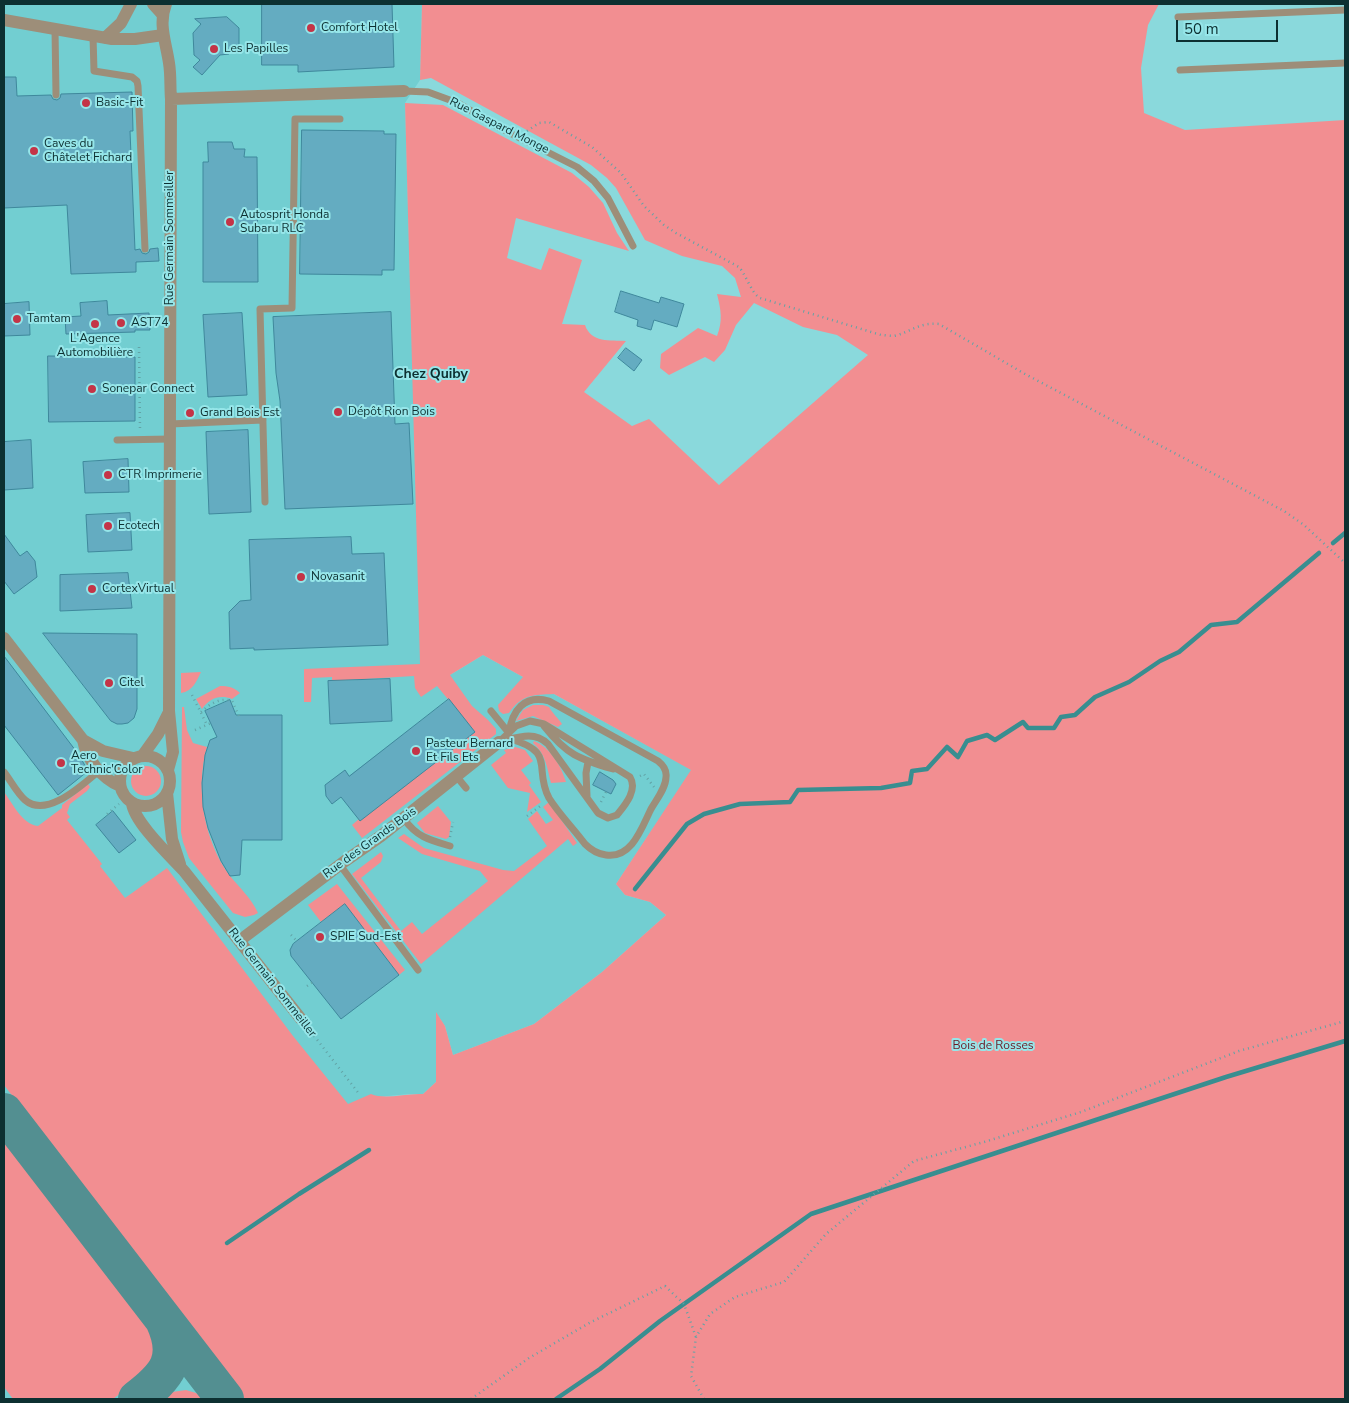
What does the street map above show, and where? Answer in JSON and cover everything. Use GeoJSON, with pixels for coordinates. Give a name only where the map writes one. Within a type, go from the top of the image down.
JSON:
{"type":"FeatureCollection","features":[{"type":"Feature","properties":{"kind":"street"},"geometry":{"type":"LineString","coordinates":[[99,37],[117,28],[132,4]]}},
{"type":"Feature","properties":{"kind":"street","name":"Rue Germain Sommeiller"},"geometry":{"type":"LineString","coordinates":[[152,4],[164,9],[163,35],[170,65],[169,712],[173,752],[168,770],[170,784],[167,793],[172,840],[176,856],[184,871]]}},
{"type":"Feature","properties":{"kind":"street"},"geometry":{"type":"LineString","coordinates":[[4,20],[99,37],[135,39],[163,35]]}},
{"type":"Feature","properties":{"kind":"street","name":"Rue Gaspard Monge"},"geometry":{"type":"LineString","coordinates":[[171,100],[404,91]]}},
{"type":"Feature","properties":{"kind":"street","name":"Rue Germain Sommeiller"},"geometry":{"type":"LineString","coordinates":[[4,638],[83,740],[95,774],[120,786]]}},
{"type":"Feature","properties":{"kind":"street","name":"Rue Germain Sommeiller"},"geometry":{"type":"LineString","coordinates":[[169,712],[158,734],[138,757],[125,764],[121,772],[120,786],[137,816],[164,850],[184,871],[301,1019]]}},
{"type":"Feature","properties":{"kind":"street","name":"Rue des Grands Bois"},"geometry":{"type":"LineString","coordinates":[[239,941],[404,819],[506,738]]}},
{"type":"Feature","properties":{"kind":"street","name":"Rue Germain Sommeiller"},"geometry":{"type":"LineString","coordinates":[[83,740],[103,751],[138,757],[158,758],[168,770]]}},
{"type":"Feature","properties":{"kind":"street"},"geometry":{"type":"LineString","coordinates":[[129,801],[142,806],[151,805],[160,801],[167,793]]}},
{"type":"Feature","properties":{"kind":"lane"},"geometry":{"type":"LineString","coordinates":[[1178,17],[1345,10]]}},
{"type":"Feature","properties":{"kind":"lane"},"geometry":{"type":"LineString","coordinates":[[55,29],[56,95]]}},
{"type":"Feature","properties":{"kind":"lane"},"geometry":{"type":"LineString","coordinates":[[99,37],[94,71],[132,76],[138,86],[145,249]]}},
{"type":"Feature","properties":{"kind":"lane"},"geometry":{"type":"LineString","coordinates":[[1180,70],[1345,63]]}},
{"type":"Feature","properties":{"kind":"lane","name":"Rue Gaspard Monge"},"geometry":{"type":"LineString","coordinates":[[404,91],[422,91],[458,103],[577,167],[594,181],[614,206],[633,246]]}},
{"type":"Feature","properties":{"kind":"lane"},"geometry":{"type":"LineString","coordinates":[[265,502],[260,309],[292,308],[295,119],[340,118]]}},
{"type":"Feature","properties":{"kind":"lane"},"geometry":{"type":"LineString","coordinates":[[170,424],[263,420]]}},
{"type":"Feature","properties":{"kind":"lane"},"geometry":{"type":"LineString","coordinates":[[117,440],[170,439]]}},
{"type":"Feature","properties":{"kind":"lane"},"geometry":{"type":"LineString","coordinates":[[491,711],[506,738],[528,745],[540,758],[545,786],[550,798],[588,847],[603,854],[614,855],[626,850],[634,842],[666,780],[666,771],[658,761],[544,699],[530,701],[518,708],[512,716],[506,738]]}},
{"type":"Feature","properties":{"kind":"lane"},"geometry":{"type":"LineString","coordinates":[[523,722],[541,722],[624,772],[632,779],[633,788],[617,816],[608,818],[601,816],[546,741],[527,735],[506,738],[523,722]]}},
{"type":"Feature","properties":{"kind":"lane"},"geometry":{"type":"LineString","coordinates":[[541,722],[561,746],[578,758],[624,772]]}},
{"type":"Feature","properties":{"kind":"lane"},"geometry":{"type":"LineString","coordinates":[[587,797],[586,773],[588,762]]}},
{"type":"Feature","properties":{"kind":"lane"},"geometry":{"type":"LineString","coordinates":[[4,772],[25,800],[33,805],[42,806],[61,800],[95,774]]}},
{"type":"Feature","properties":{"kind":"lane"},"geometry":{"type":"LineString","coordinates":[[94,786],[95,774]]}},
{"type":"Feature","properties":{"kind":"lane"},"geometry":{"type":"LineString","coordinates":[[457,777],[466,788]]}},
{"type":"Feature","properties":{"kind":"lane"},"geometry":{"type":"LineString","coordinates":[[404,819],[410,828],[421,836],[450,846]]}},
{"type":"Feature","properties":{"kind":"lane"},"geometry":{"type":"LineString","coordinates":[[340,865],[418,970]]}},
{"type":"Feature","properties":{"kind":"path"},"geometry":{"type":"LineString","coordinates":[[522,138],[529,128],[534,125],[549,122],[592,148],[620,173],[644,206],[664,224],[676,233],[739,267],[746,275],[756,296],[881,335],[893,336],[917,326],[929,323],[939,324],[1025,374],[1284,511],[1304,525],[1345,563]]}},
{"type":"Feature","properties":{"kind":"path"},"geometry":{"type":"LineString","coordinates":[[139,347],[140,440]]}},
{"type":"Feature","properties":{"kind":"path"},"geometry":{"type":"LineString","coordinates":[[192,695],[209,724],[195,730]]}},
{"type":"Feature","properties":{"kind":"path"},"geometry":{"type":"LineString","coordinates":[[201,712],[214,702],[228,699],[232,701],[239,716]]}},
{"type":"Feature","properties":{"kind":"path"},"geometry":{"type":"LineString","coordinates":[[646,776],[649,780]]}},
{"type":"Feature","properties":{"kind":"path"},"geometry":{"type":"LineString","coordinates":[[527,816],[550,798]]}},
{"type":"Feature","properties":{"kind":"path"},"geometry":{"type":"LineString","coordinates":[[106,814],[129,801]]}},
{"type":"Feature","properties":{"kind":"path"},"geometry":{"type":"LineString","coordinates":[[450,835],[453,822]]}},
{"type":"Feature","properties":{"kind":"path"},"geometry":{"type":"LineString","coordinates":[[344,933],[349,939]]}},
{"type":"Feature","properties":{"kind":"path"},"geometry":{"type":"LineString","coordinates":[[291,935],[296,941]]}},
{"type":"Feature","properties":{"kind":"path"},"geometry":{"type":"LineString","coordinates":[[307,986],[313,982]]}},
{"type":"Feature","properties":{"kind":"path","name":"Rue Germain Sommeiller"},"geometry":{"type":"LineString","coordinates":[[301,1019],[360,1095]]}},
{"type":"Feature","properties":{"kind":"path"},"geometry":{"type":"LineString","coordinates":[[704,1399],[691,1376],[696,1337],[710,1314],[735,1297],[784,1282],[826,1234],[914,1161],[1081,1112],[1239,1051],[1345,1021]]}},
{"type":"Feature","properties":{"kind":"path"},"geometry":{"type":"LineString","coordinates":[[471,1399],[528,1358],[591,1322],[665,1286],[684,1304],[696,1337]]}},
{"type":"Feature","properties":{"kind":"shaded area"},"geometry":{"type":"Polygon","coordinates":[[[4,4],[422,4],[420,80],[405,103],[421,664],[432,686],[483,655],[692,770],[616,884],[625,895],[650,902],[666,915],[602,972],[534,1024],[453,1055],[445,1026],[436,1013],[436,1082],[423,1094],[377,1097],[322,1399],[4,1399],[4,4]]]}},
{"type":"Feature","properties":{"kind":"green space","name":"Bois de Rosses"},"geometry":{"type":"Polygon","coordinates":[[[422,4],[1159,4],[1148,25],[1141,68],[1144,113],[1185,130],[1345,120],[1345,1399],[245,1399],[4,1085],[4,792],[14,808],[27,822],[38,826],[62,808],[62,805],[88,784],[90,787],[87,791],[70,804],[67,813],[70,817],[67,820],[102,864],[100,866],[125,898],[167,868],[293,1036],[348,1104],[371,1094],[389,1096],[423,1094],[436,1082],[436,1012],[445,1026],[453,1055],[534,1024],[602,972],[666,915],[650,902],[625,895],[616,884],[691,770],[554,694],[528,697],[519,702],[509,713],[503,714],[499,711],[498,705],[523,677],[483,655],[450,675],[472,706],[496,729],[496,734],[362,838],[352,825],[475,732],[437,686],[421,697],[415,688],[414,676],[332,681],[332,677],[312,678],[311,702],[304,702],[304,669],[420,664],[405,103],[443,105],[572,173],[589,187],[603,203],[617,233],[629,251],[516,218],[507,258],[541,270],[549,248],[582,260],[562,324],[585,325],[588,331],[596,338],[626,341],[584,392],[632,426],[649,419],[719,485],[868,355],[837,335],[803,327],[754,303],[736,325],[725,350],[714,362],[705,357],[669,375],[660,368],[661,354],[698,328],[717,336],[721,315],[717,294],[741,297],[735,278],[722,266],[682,256],[645,240],[616,188],[591,165],[431,78],[420,80],[422,4]]]}},
{"type":"Feature","properties":{"kind":"green space"},"geometry":{"type":"Polygon","coordinates":[[[201,672],[196,683],[181,693],[181,673],[201,672]]]}},
{"type":"Feature","properties":{"kind":"green space"},"geometry":{"type":"Polygon","coordinates":[[[220,686],[231,687],[240,693],[232,699],[215,698],[202,709],[196,699],[220,686]]]}},
{"type":"Feature","properties":{"kind":"green space"},"geometry":{"type":"Polygon","coordinates":[[[533,705],[549,707],[562,724],[558,727],[533,716],[516,721],[523,710],[533,705]]]}},
{"type":"Feature","properties":{"kind":"green space"},"geometry":{"type":"Polygon","coordinates":[[[182,707],[184,707],[187,730],[193,743],[207,747],[203,763],[202,797],[208,831],[221,862],[258,913],[254,915],[245,917],[233,913],[189,858],[183,842],[181,832],[182,707]]]}},
{"type":"Feature","properties":{"kind":"green space"},"geometry":{"type":"Polygon","coordinates":[[[534,741],[545,748],[554,758],[566,782],[551,783],[545,761],[541,752],[533,743],[534,741]]]}},
{"type":"Feature","properties":{"kind":"green space"},"geometry":{"type":"Polygon","coordinates":[[[515,747],[525,750],[533,761],[521,770],[531,783],[529,785],[541,802],[527,812],[530,793],[508,788],[491,765],[506,753],[504,750],[515,747]]]}},
{"type":"Feature","properties":{"kind":"green space"},"geometry":{"type":"Polygon","coordinates":[[[146,766],[157,770],[161,781],[157,792],[146,796],[135,792],[131,781],[135,770],[146,766]]]}},
{"type":"Feature","properties":{"kind":"green space"},"geometry":{"type":"Polygon","coordinates":[[[549,802],[577,843],[573,846],[568,839],[421,964],[352,874],[381,852],[383,856],[381,862],[361,878],[401,931],[412,922],[422,934],[488,881],[480,871],[422,854],[398,838],[404,834],[424,848],[503,870],[514,871],[547,846],[528,819],[537,811],[546,824],[553,820],[543,807],[549,802]]]}},
{"type":"Feature","properties":{"kind":"green space"},"geometry":{"type":"Polygon","coordinates":[[[438,806],[451,822],[449,837],[446,839],[425,833],[417,823],[438,806]]]}},
{"type":"Feature","properties":{"kind":"green space"},"geometry":{"type":"Polygon","coordinates":[[[337,884],[405,970],[399,975],[344,905],[321,922],[308,905],[337,884]]]}},
{"type":"Feature","properties":{"kind":"green space"},"geometry":{"type":"Polygon","coordinates":[[[4,1140],[156,1338],[158,1353],[151,1367],[113,1399],[13,1399],[4,1387],[4,1140]]]}},
{"type":"Feature","properties":{"kind":"green space"},"geometry":{"type":"Polygon","coordinates":[[[186,1390],[196,1393],[204,1399],[161,1399],[172,1392],[186,1390]]]}},
{"type":"Feature","properties":{"kind":"building"},"geometry":{"type":"Polygon","coordinates":[[[262,4],[392,4],[394,67],[298,72],[298,65],[262,65],[262,4]]]}},
{"type":"Feature","properties":{"kind":"building","name":"Les Papilles"},"geometry":{"type":"Polygon","coordinates":[[[227,17],[239,28],[239,44],[229,54],[220,55],[202,75],[193,67],[200,60],[194,55],[193,33],[201,24],[195,19],[227,17]]]}},
{"type":"Feature","properties":{"kind":"building"},"geometry":{"type":"Polygon","coordinates":[[[4,77],[16,77],[17,96],[51,95],[53,99],[57,100],[61,94],[132,92],[133,131],[130,131],[135,250],[140,249],[142,253],[146,254],[150,249],[158,248],[159,261],[136,262],[136,272],[71,274],[67,205],[4,208],[4,77]]]}},
{"type":"Feature","properties":{"kind":"building"},"geometry":{"type":"Polygon","coordinates":[[[302,130],[384,131],[384,134],[396,134],[394,270],[382,270],[382,275],[300,274],[302,130]]]}},
{"type":"Feature","properties":{"kind":"building","name":"Autosprit Honda Subaru RLC"},"geometry":{"type":"Polygon","coordinates":[[[208,142],[232,142],[234,149],[245,149],[244,157],[257,157],[258,282],[203,282],[203,162],[208,162],[208,142]]]}},
{"type":"Feature","properties":{"kind":"building"},"geometry":{"type":"Polygon","coordinates":[[[621,291],[659,303],[661,297],[684,304],[677,327],[654,320],[651,330],[637,326],[638,320],[615,312],[621,291]]]}},
{"type":"Feature","properties":{"kind":"building"},"geometry":{"type":"Polygon","coordinates":[[[107,301],[108,315],[149,313],[150,330],[66,334],[65,317],[81,316],[80,303],[107,301]]]}},
{"type":"Feature","properties":{"kind":"building","name":"Tamtam"},"geometry":{"type":"Polygon","coordinates":[[[29,302],[30,335],[4,336],[4,304],[29,302]]]}},
{"type":"Feature","properties":{"kind":"building","name":"Dépôt Rion Bois"},"geometry":{"type":"Polygon","coordinates":[[[391,312],[395,424],[409,423],[413,504],[285,509],[280,401],[276,373],[273,317],[391,312]]]}},
{"type":"Feature","properties":{"kind":"building"},"geometry":{"type":"Polygon","coordinates":[[[242,313],[247,395],[208,397],[203,315],[242,313]]]}},
{"type":"Feature","properties":{"kind":"building"},"geometry":{"type":"Polygon","coordinates":[[[626,348],[642,360],[634,371],[618,358],[626,348]]]}},
{"type":"Feature","properties":{"kind":"building","name":"Sonepar Connect"},"geometry":{"type":"Polygon","coordinates":[[[48,356],[135,357],[135,421],[49,422],[48,356]]]}},
{"type":"Feature","properties":{"kind":"building"},"geometry":{"type":"Polygon","coordinates":[[[248,430],[251,512],[209,514],[206,432],[248,430]]]}},
{"type":"Feature","properties":{"kind":"building"},"geometry":{"type":"Polygon","coordinates":[[[31,440],[33,488],[4,490],[4,442],[31,440]]]}},
{"type":"Feature","properties":{"kind":"building","name":"CTR Imprimerie"},"geometry":{"type":"Polygon","coordinates":[[[128,459],[129,492],[85,493],[83,462],[128,459]]]}},
{"type":"Feature","properties":{"kind":"building","name":"Ecotech"},"geometry":{"type":"Polygon","coordinates":[[[130,513],[132,550],[88,552],[86,515],[130,513]]]}},
{"type":"Feature","properties":{"kind":"building"},"geometry":{"type":"Polygon","coordinates":[[[4,534],[20,556],[27,551],[35,561],[37,577],[14,594],[4,581],[4,534]]]}},
{"type":"Feature","properties":{"kind":"building","name":"Novasanit"},"geometry":{"type":"Polygon","coordinates":[[[351,537],[352,554],[384,553],[388,645],[254,650],[254,648],[230,649],[229,612],[240,601],[251,600],[249,540],[351,537]]]}},
{"type":"Feature","properties":{"kind":"building","name":"CortexVirtual"},"geometry":{"type":"Polygon","coordinates":[[[128,573],[132,608],[60,611],[60,575],[128,573]]]}},
{"type":"Feature","properties":{"kind":"building","name":"Citel"},"geometry":{"type":"Polygon","coordinates":[[[43,633],[137,634],[137,709],[134,718],[128,723],[122,724],[111,721],[43,633]]]}},
{"type":"Feature","properties":{"kind":"building"},"geometry":{"type":"Polygon","coordinates":[[[4,656],[79,755],[88,771],[58,795],[4,725],[4,656]]]}},
{"type":"Feature","properties":{"kind":"building"},"geometry":{"type":"Polygon","coordinates":[[[390,679],[392,721],[330,724],[328,681],[390,679]]]}},
{"type":"Feature","properties":{"kind":"building","name":"Pasteur Bernard Et Fils Ets"},"geometry":{"type":"Polygon","coordinates":[[[449,699],[475,732],[360,821],[341,797],[332,804],[326,796],[325,785],[345,770],[349,776],[449,699]]]}},
{"type":"Feature","properties":{"kind":"building"},"geometry":{"type":"Polygon","coordinates":[[[230,700],[236,715],[282,715],[282,840],[242,840],[240,875],[230,876],[221,861],[208,828],[203,807],[202,783],[205,755],[210,740],[217,737],[205,711],[230,700]]]}},
{"type":"Feature","properties":{"kind":"building"},"geometry":{"type":"Polygon","coordinates":[[[600,772],[616,784],[611,794],[593,785],[600,772]]]}},
{"type":"Feature","properties":{"kind":"building"},"geometry":{"type":"Polygon","coordinates":[[[113,811],[136,840],[119,853],[96,825],[113,811]]]}},
{"type":"Feature","properties":{"kind":"building"},"geometry":{"type":"Polygon","coordinates":[[[345,904],[399,975],[341,1019],[291,956],[290,950],[293,944],[345,904]]]}},
{"type":"Feature","properties":{"kind":"waterway"},"geometry":{"type":"LineString","coordinates":[[1333,543],[1345,533]]}},
{"type":"Feature","properties":{"kind":"waterway"},"geometry":{"type":"LineString","coordinates":[[635,889],[687,824],[704,814],[740,804],[790,802],[798,790],[881,788],[910,783],[912,771],[927,769],[947,747],[958,757],[967,741],[987,735],[995,740],[1023,722],[1028,728],[1054,728],[1061,717],[1075,715],[1095,697],[1129,682],[1160,661],[1179,652],[1211,625],[1237,622],[1319,553]]}},
{"type":"Feature","properties":{"kind":"waterway"},"geometry":{"type":"LineString","coordinates":[[556,1399],[600,1369],[660,1321],[811,1214],[1226,1077],[1345,1041]]}},
{"type":"Feature","properties":{"kind":"waterway"},"geometry":{"type":"LineString","coordinates":[[227,1243],[299,1194],[369,1150]]}},
{"type":"Feature","properties":{"kind":"taxiway"},"geometry":{"type":"LineString","coordinates":[[4,1112],[225,1399]]}},
{"type":"Feature","properties":{"kind":"taxiway"},"geometry":{"type":"LineString","coordinates":[[137,1399],[148,1391],[168,1366],[172,1346],[164,1320]]}},
{"type":"Feature","properties":{"kind":"place","name":"Comfort Hotel"},"geometry":{"type":"Point","coordinates":[311,28]}},
{"type":"Feature","properties":{"kind":"place","name":"Les Papilles"},"geometry":{"type":"Point","coordinates":[214,49]}},
{"type":"Feature","properties":{"kind":"place","name":"Basic-Fit"},"geometry":{"type":"Point","coordinates":[86,103]}},
{"type":"Feature","properties":{"kind":"place","name":"Caves du Châtelet Fichard"},"geometry":{"type":"Point","coordinates":[34,151]}},
{"type":"Feature","properties":{"kind":"place","name":"Autosprit Honda Subaru RLC"},"geometry":{"type":"Point","coordinates":[230,222]}},
{"type":"Feature","properties":{"kind":"place","name":"Tamtam"},"geometry":{"type":"Point","coordinates":[17,319]}},
{"type":"Feature","properties":{"kind":"place","name":"AST74"},"geometry":{"type":"Point","coordinates":[121,323]}},
{"type":"Feature","properties":{"kind":"place","name":"L'Agence Automobilière"},"geometry":{"type":"Point","coordinates":[95,324]}},
{"type":"Feature","properties":{"kind":"place","name":"Sonepar Connect"},"geometry":{"type":"Point","coordinates":[92,389]}},
{"type":"Feature","properties":{"kind":"place","name":"Dépôt Rion Bois"},"geometry":{"type":"Point","coordinates":[338,412]}},
{"type":"Feature","properties":{"kind":"place","name":"Grand Bois Est"},"geometry":{"type":"Point","coordinates":[190,413]}},
{"type":"Feature","properties":{"kind":"place","name":"CTR Imprimerie"},"geometry":{"type":"Point","coordinates":[108,475]}},
{"type":"Feature","properties":{"kind":"place","name":"Ecotech"},"geometry":{"type":"Point","coordinates":[108,526]}},
{"type":"Feature","properties":{"kind":"place","name":"Novasanit"},"geometry":{"type":"Point","coordinates":[301,577]}},
{"type":"Feature","properties":{"kind":"place","name":"CortexVirtual"},"geometry":{"type":"Point","coordinates":[92,589]}},
{"type":"Feature","properties":{"kind":"place","name":"Citel"},"geometry":{"type":"Point","coordinates":[109,683]}},
{"type":"Feature","properties":{"kind":"place","name":"Pasteur Bernard Et Fils Ets"},"geometry":{"type":"Point","coordinates":[416,751]}},
{"type":"Feature","properties":{"kind":"place","name":"Aero Technic'Color"},"geometry":{"type":"Point","coordinates":[61,763]}},
{"type":"Feature","properties":{"kind":"place","name":"SPIE Sud-Est"},"geometry":{"type":"Point","coordinates":[320,937]}},
{"type":"Feature","properties":{"kind":"district","name":"Chez Quiby"},"geometry":{"type":"Point","coordinates":[431,375]}}]}
